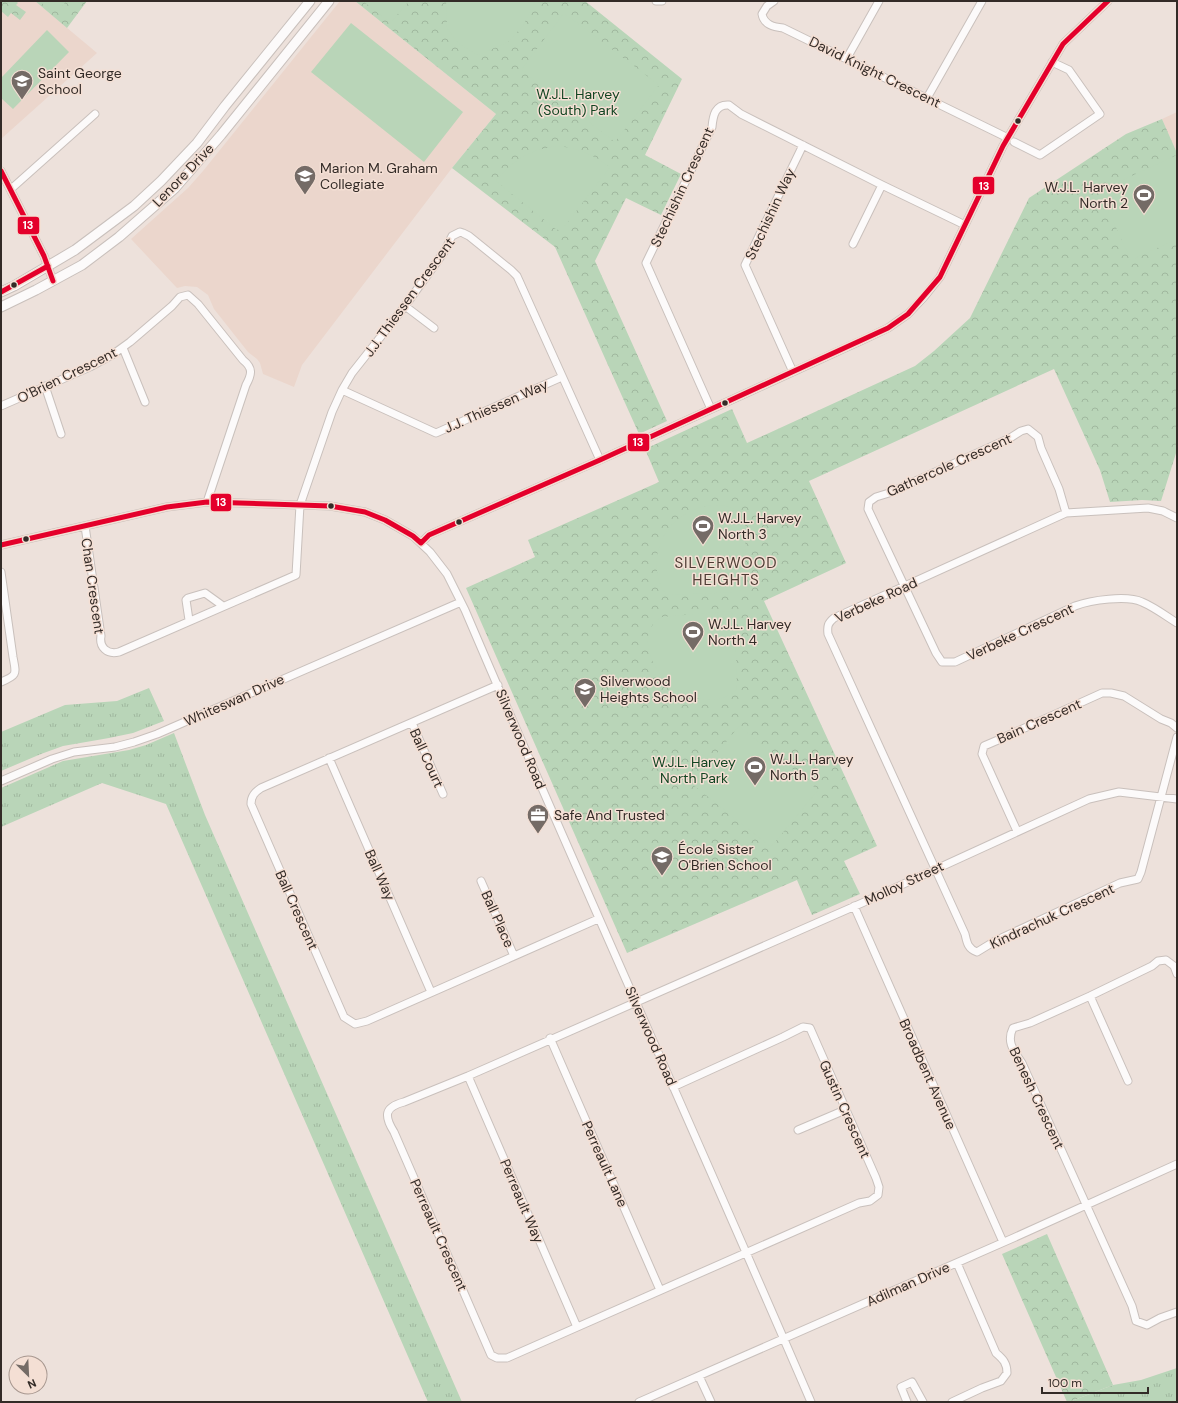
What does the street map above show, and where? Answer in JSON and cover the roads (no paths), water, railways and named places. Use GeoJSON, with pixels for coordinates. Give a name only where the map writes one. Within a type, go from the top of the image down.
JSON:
{"type":"FeatureCollection","features":[{"type":"Feature","properties":{"kind":"main road","name":"Lenore Drive"},"geometry":{"type":"LineString","coordinates":[[1,292],[75,250],[134,206],[162,181],[197,143],[310,1]]}},
{"type":"Feature","properties":{"kind":"main road","name":"Lenore Drive"},"geometry":{"type":"LineString","coordinates":[[1,307],[54,281],[82,265],[119,237],[175,188],[221,135],[329,1]]}},
{"type":"Feature","properties":{"kind":"street"},"geometry":{"type":"LineString","coordinates":[[656,1],[662,1]]}},
{"type":"Feature","properties":{"kind":"street","name":"David Knight Crescent"},"geometry":{"type":"LineString","coordinates":[[774,1],[767,6],[762,14],[763,19],[768,24],[774,27],[783,28],[847,58],[1040,155],[1100,114],[1069,70],[1052,62]]}},
{"type":"Feature","properties":{"kind":"street"},"geometry":{"type":"LineString","coordinates":[[847,58],[879,1]]}},
{"type":"Feature","properties":{"kind":"street"},"geometry":{"type":"LineString","coordinates":[[927,98],[982,1]]}},
{"type":"Feature","properties":{"kind":"street"},"geometry":{"type":"LineString","coordinates":[[421,543],[429,535],[600,460],[888,328],[908,314],[924,297],[940,276],[965,224],[1063,44],[1108,1]]}},
{"type":"Feature","properties":{"kind":"street","name":"Stechishin Crescent"},"geometry":{"type":"LineString","coordinates":[[711,409],[646,263],[709,134],[715,112],[722,105],[729,105],[741,114],[882,185],[965,224]]}},
{"type":"Feature","properties":{"kind":"street"},"geometry":{"type":"LineString","coordinates":[[10,189],[95,114]]}},
{"type":"Feature","properties":{"kind":"street","name":"Stechishin Way"},"geometry":{"type":"LineString","coordinates":[[793,372],[745,265],[803,145]]}},
{"type":"Feature","properties":{"kind":"street"},"geometry":{"type":"LineString","coordinates":[[1,171],[54,281]]}},
{"type":"Feature","properties":{"kind":"street"},"geometry":{"type":"LineString","coordinates":[[853,244],[882,185]]}},
{"type":"Feature","properties":{"kind":"street","name":"J.J. Thiessen Crescent"},"geometry":{"type":"LineString","coordinates":[[300,505],[332,412],[352,373],[405,306],[444,252],[452,236],[464,232],[517,276],[600,460]]}},
{"type":"Feature","properties":{"kind":"street","name":"O'Brien Crescent"},"geometry":{"type":"LineString","coordinates":[[1,406],[97,364],[123,348],[172,306],[180,297],[188,295],[198,304],[243,360],[249,365],[251,371],[250,378],[246,385],[207,502]]}},
{"type":"Feature","properties":{"kind":"street"},"geometry":{"type":"LineString","coordinates":[[405,306],[434,328]]}},
{"type":"Feature","properties":{"kind":"street"},"geometry":{"type":"LineString","coordinates":[[123,348],[144,402]]}},
{"type":"Feature","properties":{"kind":"street","name":"J.J. Thiessen Way"},"geometry":{"type":"LineString","coordinates":[[342,390],[436,433],[562,377]]}},
{"type":"Feature","properties":{"kind":"street"},"geometry":{"type":"LineString","coordinates":[[45,386],[61,434]]}},
{"type":"Feature","properties":{"kind":"street","name":"Gathercole Crescent"},"geometry":{"type":"LineString","coordinates":[[905,586],[868,509],[868,502],[876,497],[889,494],[1010,438],[1021,431],[1028,429],[1038,437],[1041,448],[1059,489],[1066,513]]}},
{"type":"Feature","properties":{"kind":"street","name":"Silverwood Road"},"geometry":{"type":"LineString","coordinates":[[1,545],[167,507],[207,502],[330,506],[365,512],[385,520],[413,536],[430,552],[447,574],[461,602],[598,919],[636,1002],[811,1402]]}},
{"type":"Feature","properties":{"kind":"street","name":"Chan Crescent"},"geometry":{"type":"LineString","coordinates":[[85,526],[101,641],[105,650],[112,653],[119,652],[189,620],[296,575],[300,505]]}},
{"type":"Feature","properties":{"kind":"street","name":"Verbeke Road"},"geometry":{"type":"LineString","coordinates":[[935,869],[828,634],[828,623],[834,618],[1066,513],[1148,508],[1163,511],[1177,518]]}},
{"type":"Feature","properties":{"kind":"street"},"geometry":{"type":"LineString","coordinates":[[1,572],[16,669],[13,677],[1,682]]}},
{"type":"Feature","properties":{"kind":"street","name":"Verbeke Crescent"},"geometry":{"type":"LineString","coordinates":[[905,586],[938,658],[942,662],[947,663],[955,662],[1075,606],[1093,600],[1134,599],[1143,602],[1177,623]]}},
{"type":"Feature","properties":{"kind":"street"},"geometry":{"type":"LineString","coordinates":[[189,620],[186,600],[188,598],[205,593],[223,606]]}},
{"type":"Feature","properties":{"kind":"street","name":"Whiteswan Drive"},"geometry":{"type":"LineString","coordinates":[[1,781],[52,759],[74,752],[115,747],[157,734],[461,602]]}},
{"type":"Feature","properties":{"kind":"street","name":"Ball Crescent"},"geometry":{"type":"LineString","coordinates":[[498,685],[261,788],[250,798],[250,804],[344,1016],[354,1024],[360,1023],[598,919]]}},
{"type":"Feature","properties":{"kind":"street","name":"Bain Crescent"},"geometry":{"type":"LineString","coordinates":[[1017,831],[982,754],[984,746],[1102,693],[1111,693],[1124,696],[1177,728]]}},
{"type":"Feature","properties":{"kind":"street","name":"Ball Court"},"geometry":{"type":"LineString","coordinates":[[412,723],[443,794]]}},
{"type":"Feature","properties":{"kind":"street"},"geometry":{"type":"LineString","coordinates":[[1160,797],[1177,738]]}},
{"type":"Feature","properties":{"kind":"street","name":"Ball Way"},"geometry":{"type":"LineString","coordinates":[[329,758],[431,992]]}},
{"type":"Feature","properties":{"kind":"street","name":"Molloy Street"},"geometry":{"type":"LineString","coordinates":[[636,1002],[854,906],[1089,799],[1119,792],[1177,799]]}},
{"type":"Feature","properties":{"kind":"street","name":"Kindrachuk Crescent"},"geometry":{"type":"LineString","coordinates":[[935,869],[965,934],[967,944],[972,950],[977,952],[994,941],[1120,884],[1138,879],[1160,797]]}},
{"type":"Feature","properties":{"kind":"street","name":"Ball Place"},"geometry":{"type":"LineString","coordinates":[[482,881],[514,956]]}},
{"type":"Feature","properties":{"kind":"street","name":"Broadbent Avenue"},"geometry":{"type":"LineString","coordinates":[[854,906],[1003,1242]]}},
{"type":"Feature","properties":{"kind":"street","name":"Benesh Crescent"},"geometry":{"type":"LineString","coordinates":[[1177,974],[1174,966],[1166,960],[1158,961],[1152,966],[1090,996],[1030,1023],[1013,1028],[1010,1035],[1010,1044],[1022,1063],[1087,1205],[1132,1306],[1136,1321],[1147,1325],[1160,1318],[1177,1312]]}},
{"type":"Feature","properties":{"kind":"street"},"geometry":{"type":"LineString","coordinates":[[1090,996],[1128,1081]]}},
{"type":"Feature","properties":{"kind":"street","name":"Perreault Crescent"},"geometry":{"type":"LineString","coordinates":[[636,1002],[550,1038],[468,1076],[404,1102],[394,1104],[388,1110],[388,1122],[394,1132],[491,1355],[497,1358],[507,1358],[745,1253]]}},
{"type":"Feature","properties":{"kind":"street","name":"Gustin Crescent"},"geometry":{"type":"LineString","coordinates":[[673,1086],[803,1027],[810,1028],[876,1178],[879,1187],[878,1195],[870,1201],[859,1203],[745,1253]]}},
{"type":"Feature","properties":{"kind":"street","name":"Perreault Lane"},"geometry":{"type":"LineString","coordinates":[[550,1038],[660,1290]]}},
{"type":"Feature","properties":{"kind":"street","name":"Perreault Way"},"geometry":{"type":"LineString","coordinates":[[468,1076],[577,1327]]}},
{"type":"Feature","properties":{"kind":"street"},"geometry":{"type":"LineString","coordinates":[[798,1130],[845,1110]]}},
{"type":"Feature","properties":{"kind":"street","name":"Adilman Drive"},"geometry":{"type":"LineString","coordinates":[[639,1402],[958,1263],[1177,1164]]}},
{"type":"Feature","properties":{"kind":"street"},"geometry":{"type":"LineString","coordinates":[[952,1402],[1001,1381],[1007,1373],[1005,1361],[996,1353],[958,1263]]}},
{"type":"Feature","properties":{"kind":"street"},"geometry":{"type":"LineString","coordinates":[[699,1376],[711,1402]]}},
{"type":"Feature","properties":{"kind":"street"},"geometry":{"type":"LineString","coordinates":[[907,1402],[901,1387],[912,1382],[923,1402]]}},
{"type":"Feature","properties":{"kind":"place","name":"Saint George School"},"geometry":{"type":"Point","coordinates":[22,100]}},
{"type":"Feature","properties":{"kind":"place","name":"Marion M. Graham Collegiate"},"geometry":{"type":"Point","coordinates":[305,196]}},
{"type":"Feature","properties":{"kind":"place","name":"W.J.L. Harvey North 2"},"geometry":{"type":"Point","coordinates":[1144,214]}},
{"type":"Feature","properties":{"kind":"place","name":"W.J.L. Harvey North 3"},"geometry":{"type":"Point","coordinates":[703,546]}},
{"type":"Feature","properties":{"kind":"place","name":"W.J.L. Harvey North 4"},"geometry":{"type":"Point","coordinates":[693,652]}},
{"type":"Feature","properties":{"kind":"place","name":"Silverwood Heights School"},"geometry":{"type":"Point","coordinates":[585,708]}},
{"type":"Feature","properties":{"kind":"place","name":"W.J.L. Harvey North 5"},"geometry":{"type":"Point","coordinates":[755,786]}},
{"type":"Feature","properties":{"kind":"place","name":"Safe And Trusted"},"geometry":{"type":"Point","coordinates":[538,834]}},
{"type":"Feature","properties":{"kind":"place","name":"École Sister O'Brien School"},"geometry":{"type":"Point","coordinates":[662,876]}},
{"type":"Feature","properties":{"kind":"district","name":"SILVERWOOD HEIGHTS"},"geometry":{"type":"Point","coordinates":[726,572]}},
{"type":"Feature","properties":{"kind":"park label","name":"W.J.L. Harvey (South) Park"},"geometry":{"type":"Point","coordinates":[578,102]}},
{"type":"Feature","properties":{"kind":"park label","name":"W.J.L. Harvey North Park"},"geometry":{"type":"Point","coordinates":[694,770]}}]}
